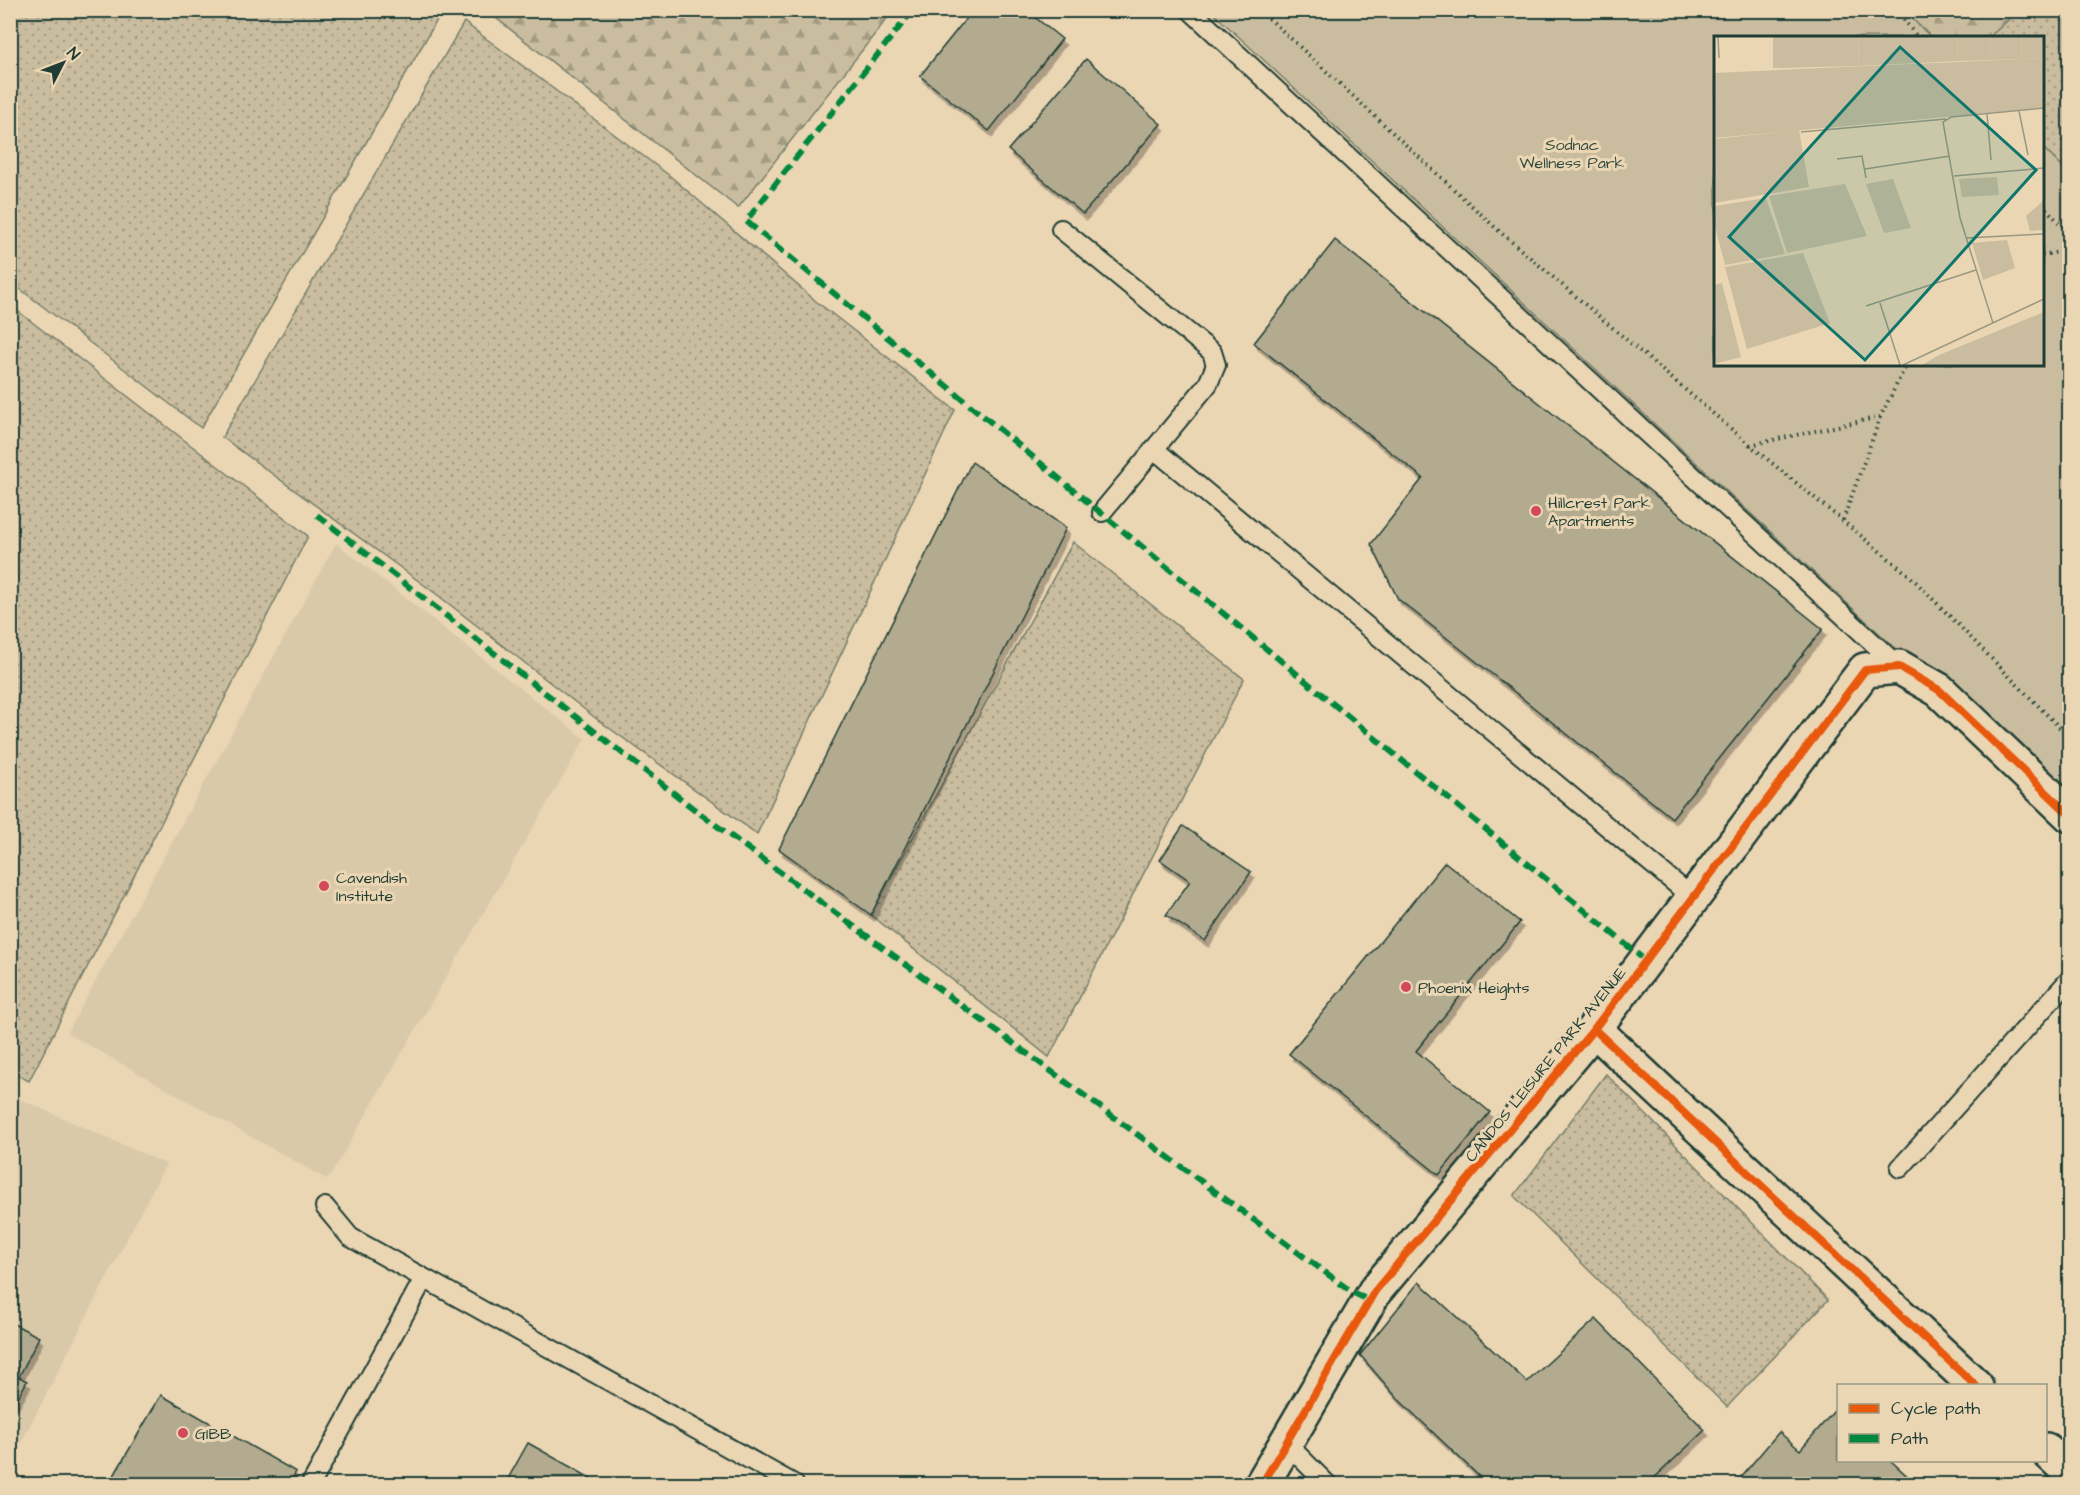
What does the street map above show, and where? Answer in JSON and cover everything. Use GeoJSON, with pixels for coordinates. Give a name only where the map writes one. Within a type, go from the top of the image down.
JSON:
{"type":"FeatureCollection","features":[{"type":"Feature","properties":{"kind":"street","name":"CANDOS LEISURE PARK AVENUE"},"geometry":{"type":"LineString","coordinates":[[1262,1485],[1375,1291],[1594,1029],[1865,670],[1899,667]]}},
{"type":"Feature","properties":{"kind":"street"},"geometry":{"type":"LineString","coordinates":[[1899,667],[1939,690],[2070,815]]}},
{"type":"Feature","properties":{"kind":"street"},"geometry":{"type":"LineString","coordinates":[[1594,1029],[1974,1384]]}},
{"type":"Feature","properties":{"kind":"street"},"geometry":{"type":"LineString","coordinates":[[2047,1451],[2070,1472]]}},
{"type":"Feature","properties":{"kind":"lane"},"geometry":{"type":"LineString","coordinates":[[1190,10],[1899,667]]}},
{"type":"Feature","properties":{"kind":"lane"},"geometry":{"type":"LineString","coordinates":[[1061,229],[1212,352],[1216,365],[1208,384],[1102,512]]}},
{"type":"Feature","properties":{"kind":"lane"},"geometry":{"type":"LineString","coordinates":[[1154,448],[1693,898]]}},
{"type":"Feature","properties":{"kind":"lane"},"geometry":{"type":"LineString","coordinates":[[1900,1168],[2070,979]]}},
{"type":"Feature","properties":{"kind":"lane"},"geometry":{"type":"LineString","coordinates":[[325,1207],[350,1237],[423,1280],[794,1485]]}},
{"type":"Feature","properties":{"kind":"lane"},"geometry":{"type":"LineString","coordinates":[[311,1485],[423,1280]]}},
{"type":"Feature","properties":{"kind":"lane"},"geometry":{"type":"LineString","coordinates":[[1286,1443],[1327,1485]]}},
{"type":"Feature","properties":{"kind":"path"},"geometry":{"type":"LineString","coordinates":[[1260,10],[1499,231],[1750,445],[1910,576],[2070,738]]}},
{"type":"Feature","properties":{"kind":"path"},"geometry":{"type":"LineString","coordinates":[[1896,10],[1916,36]]}},
{"type":"Feature","properties":{"kind":"path"},"geometry":{"type":"LineString","coordinates":[[2044,205],[2070,235]]}},
{"type":"Feature","properties":{"kind":"path"},"geometry":{"type":"LineString","coordinates":[[2044,255],[2070,250]]}},
{"type":"Feature","properties":{"kind":"path"},"geometry":{"type":"LineString","coordinates":[[1843,520],[1880,417],[1906,366]]}},
{"type":"Feature","properties":{"kind":"path"},"geometry":{"type":"LineString","coordinates":[[1750,445],[1880,417]]}},
{"type":"Feature","properties":{"kind":"shaded area","name":"Cavendish Institute"},"geometry":{"type":"Polygon","coordinates":[[[336,543],[585,739],[328,1180],[67,1033],[336,543]]]}},
{"type":"Feature","properties":{"kind":"shaded area"},"geometry":{"type":"Polygon","coordinates":[[[11,1095],[166,1164],[11,1462],[11,1095]]]}},
{"type":"Feature","properties":{"kind":"green space"},"geometry":{"type":"Polygon","coordinates":[[[438,10],[441,13],[201,428],[11,282],[11,11],[438,10]]]}},
{"type":"Feature","properties":{"kind":"green space"},"geometry":{"type":"Polygon","coordinates":[[[487,11],[893,11],[738,208],[487,11]]]}},
{"type":"Feature","properties":{"kind":"green space","name":"Sodnac Wellness Park"},"geometry":{"type":"Polygon","coordinates":[[[1211,11],[1904,11],[1930,36],[1714,36],[1714,366],[2044,366],[2044,149],[2069,174],[2069,810],[1211,11]]]}},
{"type":"Feature","properties":{"kind":"green space"},"geometry":{"type":"Polygon","coordinates":[[[1904,11],[2018,11],[1990,36],[1930,36],[1904,11]]]}},
{"type":"Feature","properties":{"kind":"green space"},"geometry":{"type":"Polygon","coordinates":[[[2018,11],[2069,11],[2069,174],[2044,149],[2044,36],[1990,36],[2018,11]]]}},
{"type":"Feature","properties":{"kind":"green space"},"geometry":{"type":"Polygon","coordinates":[[[464,22],[670,176],[817,302],[955,410],[757,834],[598,720],[435,593],[222,437],[464,22]]]}},
{"type":"Feature","properties":{"kind":"green space"},"geometry":{"type":"Polygon","coordinates":[[[10,305],[308,536],[29,1081],[10,1071],[10,305]]]}},
{"type":"Feature","properties":{"kind":"green space"},"geometry":{"type":"Polygon","coordinates":[[[1073,542],[1244,679],[1049,1057],[871,915],[1073,542]]]}},
{"type":"Feature","properties":{"kind":"green space"},"geometry":{"type":"Polygon","coordinates":[[[1606,1074],[1828,1300],[1727,1407],[1514,1196],[1606,1074]]]}},
{"type":"Feature","properties":{"kind":"building"},"geometry":{"type":"Polygon","coordinates":[[[973,10],[1026,10],[1062,39],[989,131],[920,76],[973,10]]]}},
{"type":"Feature","properties":{"kind":"building"},"geometry":{"type":"Polygon","coordinates":[[[1086,59],[1161,124],[1083,214],[1008,150],[1086,59]]]}},
{"type":"Feature","properties":{"kind":"building","name":"Hillcrest Park Apartments"},"geometry":{"type":"Polygon","coordinates":[[[1335,240],[1823,629],[1672,818],[1398,599],[1371,544],[1423,478],[1254,343],[1335,240]]]}},
{"type":"Feature","properties":{"kind":"building"},"geometry":{"type":"Polygon","coordinates":[[[972,462],[1066,528],[871,915],[779,849],[972,462]]]}},
{"type":"Feature","properties":{"kind":"building"},"geometry":{"type":"Polygon","coordinates":[[[1183,826],[1251,872],[1205,941],[1166,915],[1190,881],[1160,860],[1183,826]]]}},
{"type":"Feature","properties":{"kind":"building","name":"Phoenix Heights"},"geometry":{"type":"Polygon","coordinates":[[[1445,862],[1520,922],[1416,1051],[1490,1112],[1439,1175],[1289,1054],[1445,862]]]}},
{"type":"Feature","properties":{"kind":"building"},"geometry":{"type":"Polygon","coordinates":[[[1419,1282],[1527,1382],[1596,1319],[1705,1430],[1648,1484],[1487,1484],[1398,1399],[1360,1355],[1419,1282]]]}},
{"type":"Feature","properties":{"kind":"building"},"geometry":{"type":"Polygon","coordinates":[[[10,1322],[39,1337],[19,1377],[27,1381],[10,1412],[10,1322]]]}},
{"type":"Feature","properties":{"kind":"building","name":"GIBB"},"geometry":{"type":"Polygon","coordinates":[[[161,1395],[296,1472],[289,1484],[109,1484],[161,1395]]]}},
{"type":"Feature","properties":{"kind":"building"},"geometry":{"type":"Polygon","coordinates":[[[1835,1410],[1837,1413],[1837,1462],[1892,1462],[1916,1484],[1735,1484],[1779,1432],[1800,1450],[1835,1410]]]}},
{"type":"Feature","properties":{"kind":"building"},"geometry":{"type":"Polygon","coordinates":[[[528,1443],[601,1484],[505,1484],[528,1443]]]}},
{"type":"Feature","properties":{"kind":"marked path"},"geometry":{"type":"LineString","coordinates":[[913,10],[746,221],[1646,961]]}},
{"type":"Feature","properties":{"kind":"marked path"},"geometry":{"type":"LineString","coordinates":[[317,515],[694,809],[1352,1292],[1370,1301]]}},
{"type":"Feature","properties":{"kind":"cycle path"},"geometry":{"type":"LineString","coordinates":[[1262,1484],[1375,1291],[1594,1029],[1865,670],[1899,667],[1939,690],[2070,815]]}},
{"type":"Feature","properties":{"kind":"cycle path"},"geometry":{"type":"LineString","coordinates":[[1594,1029],[1974,1384]]}},
{"type":"Feature","properties":{"kind":"place","name":"Hillcrest Park Apartments"},"geometry":{"type":"Point","coordinates":[1536,511]}},
{"type":"Feature","properties":{"kind":"place","name":"Cavendish Institute"},"geometry":{"type":"Point","coordinates":[324,886]}},
{"type":"Feature","properties":{"kind":"place","name":"Phoenix Heights"},"geometry":{"type":"Point","coordinates":[1406,987]}},
{"type":"Feature","properties":{"kind":"place","name":"GIBB"},"geometry":{"type":"Point","coordinates":[183,1433]}}]}
